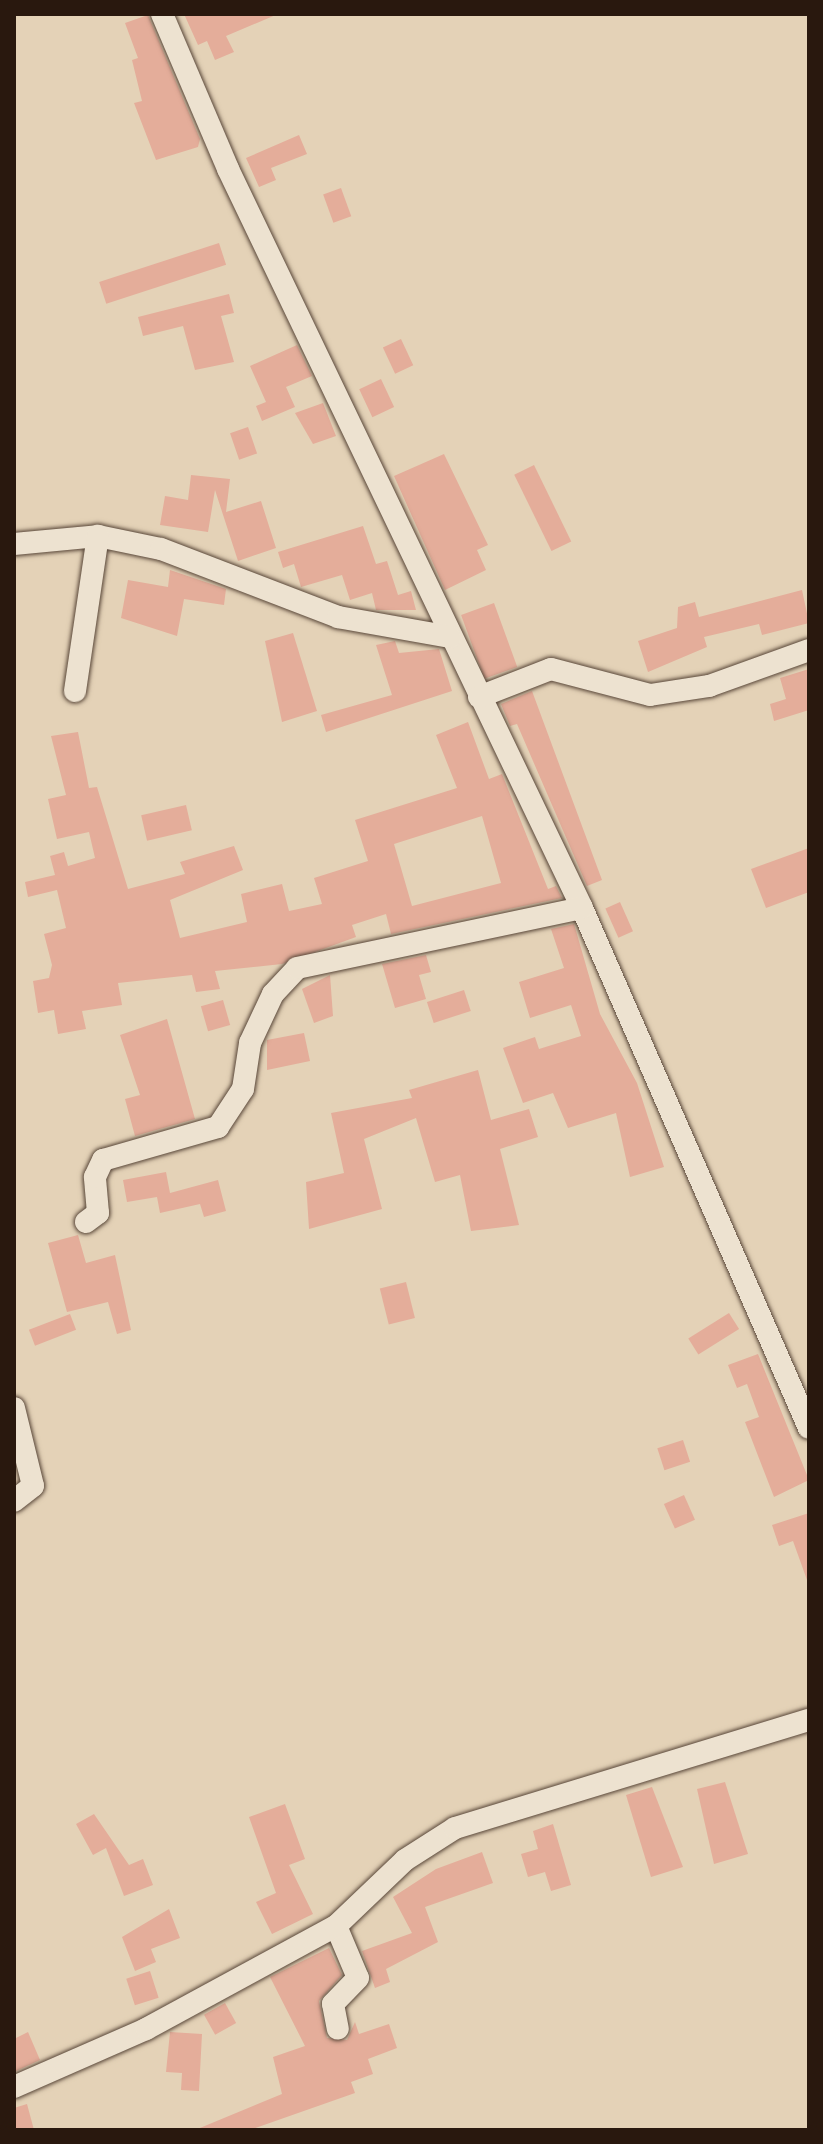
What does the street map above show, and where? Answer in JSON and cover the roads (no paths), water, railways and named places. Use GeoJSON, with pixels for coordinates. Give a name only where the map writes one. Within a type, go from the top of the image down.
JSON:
{"type":"FeatureCollection","features":[{"type":"Feature","properties":{"kind":"street"},"geometry":{"type":"LineString","coordinates":[[162,14],[450,637],[582,908],[809,1428]]}},
{"type":"Feature","properties":{"kind":"street"},"geometry":{"type":"LineString","coordinates":[[14,544],[98,536],[161,549],[338,617],[450,637]]}},
{"type":"Feature","properties":{"kind":"street"},"geometry":{"type":"LineString","coordinates":[[75,691],[98,536]]}},
{"type":"Feature","properties":{"kind":"street"},"geometry":{"type":"LineString","coordinates":[[479,697],[551,669],[650,695],[709,686],[809,650]]}},
{"type":"Feature","properties":{"kind":"street"},"geometry":{"type":"LineString","coordinates":[[86,1222],[98,1213],[95,1177],[103,1160],[218,1127],[243,1089],[250,1043],[273,994],[297,968],[582,908]]}},
{"type":"Feature","properties":{"kind":"street"},"geometry":{"type":"LineString","coordinates":[[14,1408],[33,1486],[14,1501]]}},
{"type":"Feature","properties":{"kind":"street"},"geometry":{"type":"LineString","coordinates":[[14,2087],[146,2029],[336,1926],[405,1860],[455,1828],[809,1720]]}},
{"type":"Feature","properties":{"kind":"street"},"geometry":{"type":"LineString","coordinates":[[336,1926],[358,1978],[333,2004],[338,2029]]}}]}
